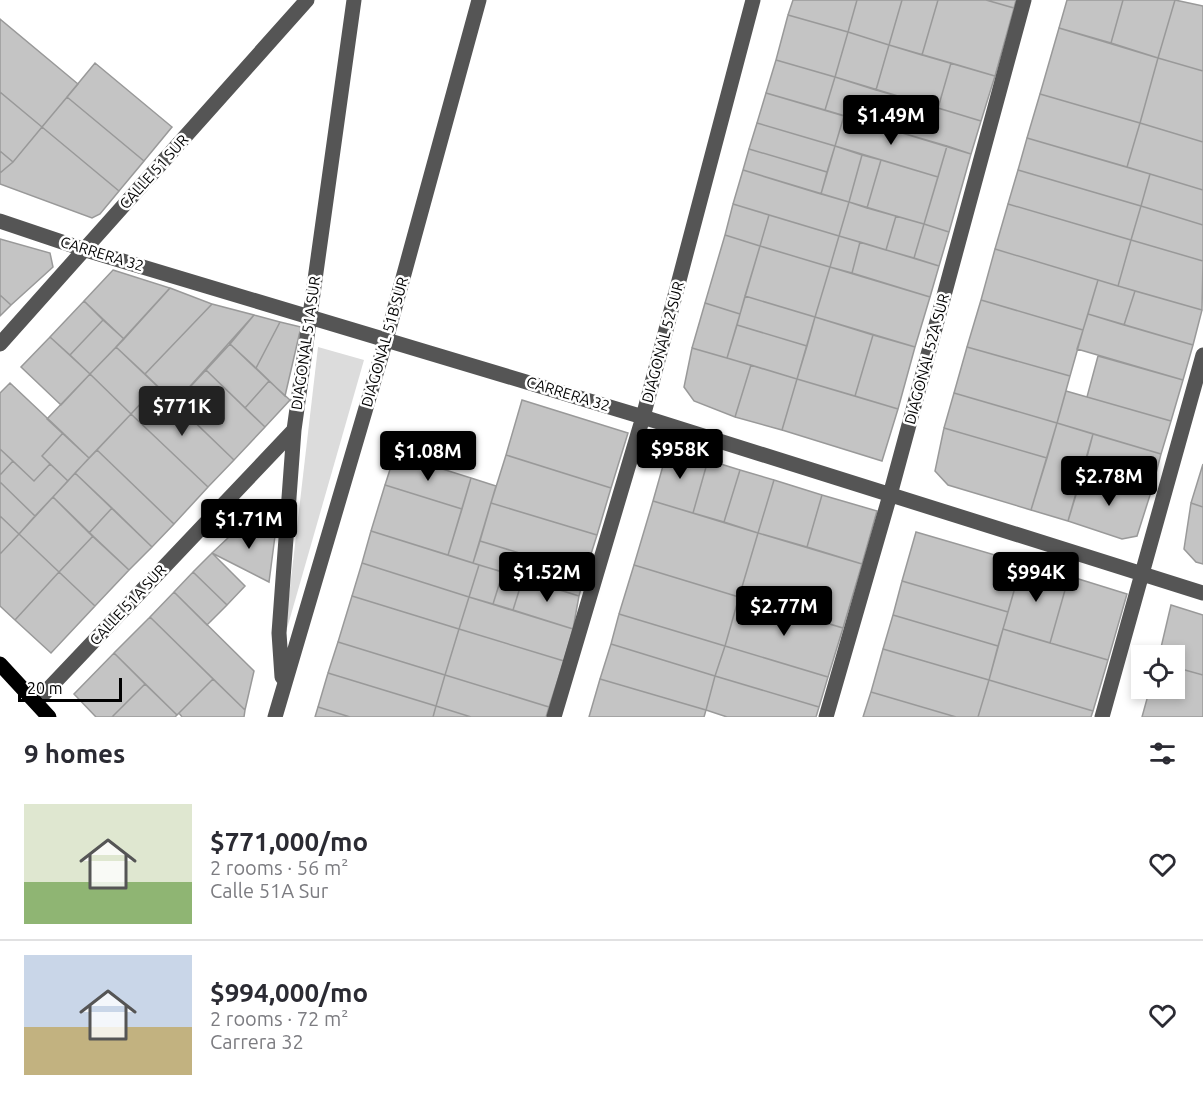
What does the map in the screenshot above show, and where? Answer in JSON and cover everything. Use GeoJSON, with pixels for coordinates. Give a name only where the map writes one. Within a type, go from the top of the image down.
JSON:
{"type":"FeatureCollection","features":[{"type":"Feature","properties":{"kind":"main road"},"geometry":{"type":"LineString","coordinates":[[0,664],[50,717]]}},
{"type":"Feature","properties":{"kind":"street","name":"CALLE 51 SUR"},"geometry":{"type":"LineString","coordinates":[[0,344],[307,0]]}},
{"type":"Feature","properties":{"kind":"street","name":"DIAGONAL 51A SUR"},"geometry":{"type":"LineString","coordinates":[[283,688],[279,633],[294,430],[354,0]]}},
{"type":"Feature","properties":{"kind":"street","name":"DIAGONAL 51B SUR"},"geometry":{"type":"LineString","coordinates":[[275,717],[386,340],[479,0]]}},
{"type":"Feature","properties":{"kind":"street","name":"DIAGONAL 52 SUR"},"geometry":{"type":"LineString","coordinates":[[554,717],[643,417],[753,0]]}},
{"type":"Feature","properties":{"kind":"street","name":"DIAGONAL 52A SUR"},"geometry":{"type":"LineString","coordinates":[[826,717],[890,495],[1024,0]]}},
{"type":"Feature","properties":{"kind":"street","name":"CARRERA 32"},"geometry":{"type":"LineString","coordinates":[[0,221],[86,250],[310,315],[643,417],[1203,593]]}},
{"type":"Feature","properties":{"kind":"street"},"geometry":{"type":"LineString","coordinates":[[1102,717],[1203,355]]}},
{"type":"Feature","properties":{"kind":"street","name":"CALLE 51A SUR"},"geometry":{"type":"LineString","coordinates":[[36,702],[294,430]]}},
{"type":"Feature","properties":{"kind":"shaded area"},"geometry":{"type":"Polygon","coordinates":[[[318,347],[364,360],[284,639],[318,347]]]}},
{"type":"Feature","properties":{"kind":"building"},"geometry":{"type":"Polygon","coordinates":[[[793,0],[857,0],[848,32],[788,15],[793,0]]]}},
{"type":"Feature","properties":{"kind":"building"},"geometry":{"type":"Polygon","coordinates":[[[857,0],[902,0],[889,45],[848,32],[857,0]]]}},
{"type":"Feature","properties":{"kind":"building"},"geometry":{"type":"Polygon","coordinates":[[[902,0],[938,0],[922,55],[889,45],[902,0]]]}},
{"type":"Feature","properties":{"kind":"building"},"geometry":{"type":"Polygon","coordinates":[[[938,0],[986,0],[1014,8],[995,76],[922,55],[938,0]]]}},
{"type":"Feature","properties":{"kind":"building"},"geometry":{"type":"Polygon","coordinates":[[[986,0],[1016,0],[1014,8],[986,0]]]}},
{"type":"Feature","properties":{"kind":"building"},"geometry":{"type":"Polygon","coordinates":[[[1067,0],[1123,0],[1111,43],[1059,28],[1067,0]]]}},
{"type":"Feature","properties":{"kind":"building"},"geometry":{"type":"Polygon","coordinates":[[[1123,0],[1175,0],[1158,58],[1111,43],[1123,0]]]}},
{"type":"Feature","properties":{"kind":"building"},"geometry":{"type":"Polygon","coordinates":[[[1175,0],[1203,6],[1203,71],[1158,58],[1175,0]]]}},
{"type":"Feature","properties":{"kind":"building"},"geometry":{"type":"Polygon","coordinates":[[[788,15],[848,32],[835,77],[776,60],[788,15]]]}},
{"type":"Feature","properties":{"kind":"building"},"geometry":{"type":"Polygon","coordinates":[[[0,19],[78,84],[42,127],[0,92],[0,19]]]}},
{"type":"Feature","properties":{"kind":"building"},"geometry":{"type":"Polygon","coordinates":[[[1059,28],[1158,58],[1140,123],[1040,94],[1059,28]]]}},
{"type":"Feature","properties":{"kind":"building"},"geometry":{"type":"Polygon","coordinates":[[[848,32],[889,45],[876,90],[835,77],[848,32]]]}},
{"type":"Feature","properties":{"kind":"building"},"geometry":{"type":"Polygon","coordinates":[[[889,45],[951,63],[938,108],[876,90],[889,45]]]}},
{"type":"Feature","properties":{"kind":"building"},"geometry":{"type":"Polygon","coordinates":[[[1158,58],[1203,71],[1203,142],[1140,123],[1158,58]]]}},
{"type":"Feature","properties":{"kind":"building"},"geometry":{"type":"Polygon","coordinates":[[[776,60],[835,77],[825,110],[766,93],[776,60]]]}},
{"type":"Feature","properties":{"kind":"building"},"geometry":{"type":"Polygon","coordinates":[[[95,63],[172,127],[144,161],[67,97],[95,63]]]}},
{"type":"Feature","properties":{"kind":"building"},"geometry":{"type":"Polygon","coordinates":[[[951,63],[995,76],[981,121],[938,108],[951,63]]]}},
{"type":"Feature","properties":{"kind":"building"},"geometry":{"type":"Polygon","coordinates":[[[835,77],[898,96],[889,129],[825,110],[835,77]]]}},
{"type":"Feature","properties":{"kind":"building"},"geometry":{"type":"Polygon","coordinates":[[[0,92],[42,127],[13,162],[0,151],[0,92]]]}},
{"type":"Feature","properties":{"kind":"building"},"geometry":{"type":"Polygon","coordinates":[[[766,93],[844,116],[835,146],[757,123],[766,93]]]}},
{"type":"Feature","properties":{"kind":"building"},"geometry":{"type":"Polygon","coordinates":[[[1040,94],[1140,123],[1127,167],[1027,138],[1040,94]]]}},
{"type":"Feature","properties":{"kind":"building"},"geometry":{"type":"Polygon","coordinates":[[[898,96],[981,121],[971,154],[889,129],[898,96]]]}},
{"type":"Feature","properties":{"kind":"building"},"geometry":{"type":"Polygon","coordinates":[[[67,97],[144,161],[119,191],[42,127],[67,97]]]}},
{"type":"Feature","properties":{"kind":"building"},"geometry":{"type":"Polygon","coordinates":[[[844,116],[947,146],[938,177],[835,146],[844,116]]]}},
{"type":"Feature","properties":{"kind":"building"},"geometry":{"type":"Polygon","coordinates":[[[757,123],[835,146],[827,172],[749,149],[757,123]]]}},
{"type":"Feature","properties":{"kind":"building"},"geometry":{"type":"Polygon","coordinates":[[[1140,123],[1203,142],[1203,190],[1127,167],[1140,123]]]}},
{"type":"Feature","properties":{"kind":"building"},"geometry":{"type":"Polygon","coordinates":[[[42,127],[119,191],[100,214],[92,218],[0,184],[0,173],[13,162],[42,127]]]}},
{"type":"Feature","properties":{"kind":"building"},"geometry":{"type":"Polygon","coordinates":[[[1027,138],[1150,174],[1141,206],[1018,170],[1027,138]]]}},
{"type":"Feature","properties":{"kind":"building"},"geometry":{"type":"Polygon","coordinates":[[[835,146],[862,155],[849,202],[821,194],[835,146]]]}},
{"type":"Feature","properties":{"kind":"building"},"geometry":{"type":"Polygon","coordinates":[[[947,146],[971,154],[949,232],[924,224],[947,146]]]}},
{"type":"Feature","properties":{"kind":"building"},"geometry":{"type":"Polygon","coordinates":[[[749,149],[827,172],[821,194],[743,170],[749,149]]]}},
{"type":"Feature","properties":{"kind":"building"},"geometry":{"type":"Polygon","coordinates":[[[0,151],[13,162],[0,173],[0,151]]]}},
{"type":"Feature","properties":{"kind":"building"},"geometry":{"type":"Polygon","coordinates":[[[862,155],[881,160],[867,208],[849,202],[862,155]]]}},
{"type":"Feature","properties":{"kind":"building"},"geometry":{"type":"Polygon","coordinates":[[[881,160],[938,177],[924,224],[867,208],[881,160]]]}},
{"type":"Feature","properties":{"kind":"building"},"geometry":{"type":"Polygon","coordinates":[[[743,170],[849,202],[839,236],[733,204],[743,170]]]}},
{"type":"Feature","properties":{"kind":"building"},"geometry":{"type":"Polygon","coordinates":[[[1018,170],[1141,206],[1131,240],[1008,204],[1018,170]]]}},
{"type":"Feature","properties":{"kind":"building"},"geometry":{"type":"Polygon","coordinates":[[[1150,174],[1203,190],[1203,225],[1141,206],[1150,174]]]}},
{"type":"Feature","properties":{"kind":"building"},"geometry":{"type":"Polygon","coordinates":[[[849,202],[896,216],[886,250],[839,236],[849,202]]]}},
{"type":"Feature","properties":{"kind":"building"},"geometry":{"type":"Polygon","coordinates":[[[733,204],[769,215],[760,246],[725,235],[733,204]]]}},
{"type":"Feature","properties":{"kind":"building"},"geometry":{"type":"Polygon","coordinates":[[[1008,204],[1131,240],[1118,286],[995,249],[1008,204]]]}},
{"type":"Feature","properties":{"kind":"building"},"geometry":{"type":"Polygon","coordinates":[[[1141,206],[1203,225],[1203,261],[1131,240],[1141,206]]]}},
{"type":"Feature","properties":{"kind":"building"},"geometry":{"type":"Polygon","coordinates":[[[769,215],[839,236],[830,267],[760,246],[769,215]]]}},
{"type":"Feature","properties":{"kind":"building"},"geometry":{"type":"Polygon","coordinates":[[[896,216],[924,224],[914,258],[886,250],[896,216]]]}},
{"type":"Feature","properties":{"kind":"building"},"geometry":{"type":"Polygon","coordinates":[[[924,224],[949,232],[939,266],[914,258],[924,224]]]}},
{"type":"Feature","properties":{"kind":"building"},"geometry":{"type":"Polygon","coordinates":[[[725,235],[760,246],[740,314],[705,303],[725,235]]]}},
{"type":"Feature","properties":{"kind":"building"},"geometry":{"type":"Polygon","coordinates":[[[839,236],[860,242],[852,273],[830,267],[839,236]]]}},
{"type":"Feature","properties":{"kind":"building"},"geometry":{"type":"Polygon","coordinates":[[[0,239],[50,253],[53,267],[11,305],[0,295],[0,239]]]}},
{"type":"Feature","properties":{"kind":"building"},"geometry":{"type":"Polygon","coordinates":[[[1131,240],[1203,261],[1202,310],[1118,286],[1131,240]]]}},
{"type":"Feature","properties":{"kind":"building"},"geometry":{"type":"Polygon","coordinates":[[[860,242],[939,266],[930,297],[852,273],[860,242]]]}},
{"type":"Feature","properties":{"kind":"building"},"geometry":{"type":"Polygon","coordinates":[[[760,246],[830,267],[815,317],[745,296],[760,246]]]}},
{"type":"Feature","properties":{"kind":"building"},"geometry":{"type":"Polygon","coordinates":[[[995,249],[1098,280],[1083,330],[981,300],[995,249]]]}},
{"type":"Feature","properties":{"kind":"building"},"geometry":{"type":"Polygon","coordinates":[[[830,267],[930,297],[915,347],[815,317],[830,267]]]}},
{"type":"Feature","properties":{"kind":"building"},"geometry":{"type":"Polygon","coordinates":[[[113,270],[170,288],[124,339],[84,301],[113,270]]]}},
{"type":"Feature","properties":{"kind":"building"},"geometry":{"type":"Polygon","coordinates":[[[1098,280],[1135,291],[1124,325],[1088,314],[1098,280]]]}},
{"type":"Feature","properties":{"kind":"building"},"geometry":{"type":"Polygon","coordinates":[[[170,288],[212,304],[145,374],[116,347],[170,288]]]}},
{"type":"Feature","properties":{"kind":"building"},"geometry":{"type":"Polygon","coordinates":[[[1135,291],[1202,310],[1193,345],[1124,325],[1135,291]]]}},
{"type":"Feature","properties":{"kind":"building"},"geometry":{"type":"Polygon","coordinates":[[[0,295],[11,305],[0,316],[0,295]]]}},
{"type":"Feature","properties":{"kind":"building"},"geometry":{"type":"Polygon","coordinates":[[[745,296],[815,317],[807,346],[737,325],[745,296]]]}},
{"type":"Feature","properties":{"kind":"building"},"geometry":{"type":"Polygon","coordinates":[[[981,300],[1083,330],[1070,376],[967,347],[981,300]]]}},
{"type":"Feature","properties":{"kind":"building"},"geometry":{"type":"Polygon","coordinates":[[[84,301],[103,320],[70,355],[50,337],[84,301]]]}},
{"type":"Feature","properties":{"kind":"building"},"geometry":{"type":"Polygon","coordinates":[[[705,303],[740,314],[727,358],[692,348],[705,303]]]}},
{"type":"Feature","properties":{"kind":"building"},"geometry":{"type":"Polygon","coordinates":[[[212,304],[254,315],[175,403],[145,374],[212,304]]]}},
{"type":"Feature","properties":{"kind":"building"},"geometry":{"type":"Polygon","coordinates":[[[1088,314],[1193,345],[1183,380],[1077,349],[1088,314]]]}},
{"type":"Feature","properties":{"kind":"building"},"geometry":{"type":"Polygon","coordinates":[[[254,315],[280,322],[256,368],[230,344],[254,315]]]}},
{"type":"Feature","properties":{"kind":"building"},"geometry":{"type":"Polygon","coordinates":[[[815,317],[873,335],[855,396],[797,379],[815,317]]]}},
{"type":"Feature","properties":{"kind":"building"},"geometry":{"type":"Polygon","coordinates":[[[103,320],[124,339],[90,374],[70,355],[103,320]]]}},
{"type":"Feature","properties":{"kind":"building"},"geometry":{"type":"Polygon","coordinates":[[[280,322],[301,327],[285,396],[256,368],[280,322]]]}},
{"type":"Feature","properties":{"kind":"building"},"geometry":{"type":"Polygon","coordinates":[[[737,325],[807,346],[797,379],[727,358],[737,325]]]}},
{"type":"Feature","properties":{"kind":"building"},"geometry":{"type":"Polygon","coordinates":[[[873,335],[915,347],[898,409],[855,396],[873,335]]]}},
{"type":"Feature","properties":{"kind":"building"},"geometry":{"type":"Polygon","coordinates":[[[50,337],[90,374],[61,405],[21,367],[50,337]]]}},
{"type":"Feature","properties":{"kind":"building"},"geometry":{"type":"Polygon","coordinates":[[[230,344],[269,381],[245,408],[206,370],[230,344]]]}},
{"type":"Feature","properties":{"kind":"building"},"geometry":{"type":"Polygon","coordinates":[[[116,347],[157,386],[131,414],[90,374],[116,347]]]}},
{"type":"Feature","properties":{"kind":"building"},"geometry":{"type":"Polygon","coordinates":[[[967,347],[1070,376],[1057,423],[954,393],[967,347]]]}},
{"type":"Feature","properties":{"kind":"building"},"geometry":{"type":"Polygon","coordinates":[[[692,348],[751,365],[735,417],[694,401],[684,387],[692,348]]]}},
{"type":"Feature","properties":{"kind":"building"},"geometry":{"type":"Polygon","coordinates":[[[1098,356],[1183,380],[1171,421],[1087,397],[1098,356]]]}},
{"type":"Feature","properties":{"kind":"building"},"geometry":{"type":"Polygon","coordinates":[[[751,365],[797,379],[782,430],[735,417],[751,365]]]}},
{"type":"Feature","properties":{"kind":"building"},"geometry":{"type":"Polygon","coordinates":[[[206,370],[265,427],[234,460],[175,403],[206,370]]]}},
{"type":"Feature","properties":{"kind":"building"},"geometry":{"type":"Polygon","coordinates":[[[90,374],[131,414],[89,458],[47,419],[90,374]]]}},
{"type":"Feature","properties":{"kind":"building"},"geometry":{"type":"Polygon","coordinates":[[[797,379],[898,409],[882,461],[782,430],[797,379]]]}},
{"type":"Feature","properties":{"kind":"building"},"geometry":{"type":"Polygon","coordinates":[[[269,381],[290,400],[265,427],[245,408],[269,381]]]}},
{"type":"Feature","properties":{"kind":"building"},"geometry":{"type":"Polygon","coordinates":[[[10,383],[63,433],[42,456],[50,464],[34,481],[0,449],[0,393],[10,383]]]}},
{"type":"Feature","properties":{"kind":"building"},"geometry":{"type":"Polygon","coordinates":[[[157,386],[234,460],[208,487],[131,414],[157,386]]]}},
{"type":"Feature","properties":{"kind":"building"},"geometry":{"type":"Polygon","coordinates":[[[1066,391],[1171,421],[1161,454],[1057,423],[1066,391]]]}},
{"type":"Feature","properties":{"kind":"building"},"geometry":{"type":"Polygon","coordinates":[[[954,393],[1057,423],[1047,458],[944,428],[954,393]]]}},
{"type":"Feature","properties":{"kind":"building"},"geometry":{"type":"Polygon","coordinates":[[[522,400],[628,433],[611,488],[506,455],[522,400]]]}},
{"type":"Feature","properties":{"kind":"building"},"geometry":{"type":"Polygon","coordinates":[[[131,414],[208,487],[174,524],[97,450],[131,414]]]}},
{"type":"Feature","properties":{"kind":"building"},"geometry":{"type":"Polygon","coordinates":[[[1057,423],[1093,434],[1068,521],[1031,510],[1057,423]]]}},
{"type":"Feature","properties":{"kind":"building"},"geometry":{"type":"Polygon","coordinates":[[[944,428],[1047,458],[1031,510],[948,485],[935,471],[944,428]]]}},
{"type":"Feature","properties":{"kind":"building"},"geometry":{"type":"Polygon","coordinates":[[[63,433],[89,458],[68,481],[42,456],[63,433]]]}},
{"type":"Feature","properties":{"kind":"building"},"geometry":{"type":"Polygon","coordinates":[[[1093,434],[1161,454],[1151,492],[1083,472],[1093,434]]]}},
{"type":"Feature","properties":{"kind":"building"},"geometry":{"type":"Polygon","coordinates":[[[668,448],[708,460],[693,513],[653,501],[668,448]]]}},
{"type":"Feature","properties":{"kind":"building"},"geometry":{"type":"Polygon","coordinates":[[[0,449],[13,461],[0,475],[0,449]]]}},
{"type":"Feature","properties":{"kind":"building"},"geometry":{"type":"Polygon","coordinates":[[[97,450],[174,524],[152,547],[75,473],[97,450]]]}},
{"type":"Feature","properties":{"kind":"building"},"geometry":{"type":"Polygon","coordinates":[[[395,454],[471,478],[462,509],[385,485],[395,454]]]}},
{"type":"Feature","properties":{"kind":"building"},"geometry":{"type":"Polygon","coordinates":[[[506,455],[611,488],[597,535],[491,503],[506,455]]]}},
{"type":"Feature","properties":{"kind":"building"},"geometry":{"type":"Polygon","coordinates":[[[708,460],[740,470],[724,522],[693,513],[708,460]]]}},
{"type":"Feature","properties":{"kind":"building"},"geometry":{"type":"Polygon","coordinates":[[[13,461],[34,481],[50,464],[68,481],[35,516],[0,482],[0,475],[13,461]]]}},
{"type":"Feature","properties":{"kind":"building"},"geometry":{"type":"Polygon","coordinates":[[[1203,464],[1203,507],[1191,503],[1203,464]]]}},
{"type":"Feature","properties":{"kind":"building"},"geometry":{"type":"Polygon","coordinates":[[[740,470],[774,480],[758,533],[724,522],[740,470]]]}},
{"type":"Feature","properties":{"kind":"building"},"geometry":{"type":"Polygon","coordinates":[[[1083,472],[1151,492],[1137,536],[1122,539],[1068,521],[1083,472]]]}},
{"type":"Feature","properties":{"kind":"building"},"geometry":{"type":"Polygon","coordinates":[[[75,473],[112,508],[89,533],[53,497],[75,473]]]}},
{"type":"Feature","properties":{"kind":"building"},"geometry":{"type":"Polygon","coordinates":[[[471,478],[496,486],[473,563],[448,555],[471,478]]]}},
{"type":"Feature","properties":{"kind":"building"},"geometry":{"type":"Polygon","coordinates":[[[774,480],[822,495],[807,547],[758,533],[774,480]]]}},
{"type":"Feature","properties":{"kind":"building"},"geometry":{"type":"Polygon","coordinates":[[[0,482],[35,516],[19,534],[0,516],[0,482]]]}},
{"type":"Feature","properties":{"kind":"building"},"geometry":{"type":"Polygon","coordinates":[[[385,485],[462,509],[448,555],[371,531],[385,485]]]}},
{"type":"Feature","properties":{"kind":"building"},"geometry":{"type":"Polygon","coordinates":[[[822,495],[877,511],[862,564],[807,547],[822,495]]]}},
{"type":"Feature","properties":{"kind":"building"},"geometry":{"type":"Polygon","coordinates":[[[53,497],[93,536],[59,572],[19,534],[53,497]]]}},
{"type":"Feature","properties":{"kind":"building"},"geometry":{"type":"Polygon","coordinates":[[[653,501],[758,533],[739,597],[634,565],[653,501]]]}},
{"type":"Feature","properties":{"kind":"building"},"geometry":{"type":"Polygon","coordinates":[[[491,503],[597,535],[585,573],[480,541],[491,503]]]}},
{"type":"Feature","properties":{"kind":"building"},"geometry":{"type":"Polygon","coordinates":[[[1191,503],[1203,507],[1203,564],[1196,562],[1184,549],[1191,503]]]}},
{"type":"Feature","properties":{"kind":"building"},"geometry":{"type":"Polygon","coordinates":[[[112,508],[152,547],[129,570],[89,533],[112,508]]]}},
{"type":"Feature","properties":{"kind":"building"},"geometry":{"type":"Polygon","coordinates":[[[0,516],[19,534],[0,554],[0,516]]]}},
{"type":"Feature","properties":{"kind":"building"},"geometry":{"type":"Polygon","coordinates":[[[246,521],[275,536],[269,582],[212,553],[246,521]]]}},
{"type":"Feature","properties":{"kind":"building"},"geometry":{"type":"Polygon","coordinates":[[[371,531],[479,565],[469,597],[362,563],[371,531]]]}},
{"type":"Feature","properties":{"kind":"building"},"geometry":{"type":"Polygon","coordinates":[[[916,532],[1022,563],[1008,612],[902,581],[916,532]]]}},
{"type":"Feature","properties":{"kind":"building"},"geometry":{"type":"Polygon","coordinates":[[[758,533],[862,564],[843,628],[739,597],[758,533]]]}},
{"type":"Feature","properties":{"kind":"building"},"geometry":{"type":"Polygon","coordinates":[[[19,534],[59,572],[15,620],[0,606],[0,554],[19,534]]]}},
{"type":"Feature","properties":{"kind":"building"},"geometry":{"type":"Polygon","coordinates":[[[93,536],[129,570],[95,606],[59,572],[93,536]]]}},
{"type":"Feature","properties":{"kind":"building"},"geometry":{"type":"Polygon","coordinates":[[[480,541],[585,573],[579,596],[473,563],[480,541]]]}},
{"type":"Feature","properties":{"kind":"building"},"geometry":{"type":"Polygon","coordinates":[[[212,553],[245,586],[227,605],[193,572],[212,553]]]}},
{"type":"Feature","properties":{"kind":"building"},"geometry":{"type":"Polygon","coordinates":[[[362,563],[469,597],[459,629],[352,596],[362,563]]]}},
{"type":"Feature","properties":{"kind":"building"},"geometry":{"type":"Polygon","coordinates":[[[1022,563],[1069,576],[1050,643],[1003,629],[1022,563]]]}},
{"type":"Feature","properties":{"kind":"building"},"geometry":{"type":"Polygon","coordinates":[[[479,565],[503,572],[493,604],[469,597],[479,565]]]}},
{"type":"Feature","properties":{"kind":"building"},"geometry":{"type":"Polygon","coordinates":[[[634,565],[739,597],[725,646],[619,614],[634,565]]]}},
{"type":"Feature","properties":{"kind":"building"},"geometry":{"type":"Polygon","coordinates":[[[59,572],[95,606],[51,653],[15,620],[59,572]]]}},
{"type":"Feature","properties":{"kind":"building"},"geometry":{"type":"Polygon","coordinates":[[[193,572],[227,605],[207,625],[174,592],[193,572]]]}},
{"type":"Feature","properties":{"kind":"building"},"geometry":{"type":"Polygon","coordinates":[[[503,572],[523,578],[513,610],[493,604],[503,572]]]}},
{"type":"Feature","properties":{"kind":"building"},"geometry":{"type":"Polygon","coordinates":[[[1069,576],[1127,594],[1108,660],[1050,643],[1069,576]]]}},
{"type":"Feature","properties":{"kind":"building"},"geometry":{"type":"Polygon","coordinates":[[[523,578],[579,596],[573,629],[513,610],[523,578]]]}},
{"type":"Feature","properties":{"kind":"building"},"geometry":{"type":"Polygon","coordinates":[[[902,581],[1008,612],[998,646],[893,615],[902,581]]]}},
{"type":"Feature","properties":{"kind":"building"},"geometry":{"type":"Polygon","coordinates":[[[174,592],[254,671],[245,710],[150,617],[174,592]]]}},
{"type":"Feature","properties":{"kind":"building"},"geometry":{"type":"Polygon","coordinates":[[[352,596],[459,629],[445,675],[338,642],[352,596]]]}},
{"type":"Feature","properties":{"kind":"building"},"geometry":{"type":"Polygon","coordinates":[[[469,597],[573,629],[564,661],[459,629],[469,597]]]}},
{"type":"Feature","properties":{"kind":"building"},"geometry":{"type":"Polygon","coordinates":[[[739,597],[843,628],[828,677],[725,646],[739,597]]]}},
{"type":"Feature","properties":{"kind":"building"},"geometry":{"type":"Polygon","coordinates":[[[1171,605],[1203,615],[1203,675],[1185,670],[1185,645],[1162,645],[1171,605]]]}},
{"type":"Feature","properties":{"kind":"building"},"geometry":{"type":"Polygon","coordinates":[[[619,614],[725,646],[715,676],[611,644],[619,614]]]}},
{"type":"Feature","properties":{"kind":"building"},"geometry":{"type":"Polygon","coordinates":[[[893,615],[998,646],[989,680],[883,649],[893,615]]]}},
{"type":"Feature","properties":{"kind":"building"},"geometry":{"type":"Polygon","coordinates":[[[150,617],[213,679],[177,715],[114,653],[150,617]]]}},
{"type":"Feature","properties":{"kind":"building"},"geometry":{"type":"Polygon","coordinates":[[[459,629],[564,661],[549,707],[445,675],[459,629]]]}},
{"type":"Feature","properties":{"kind":"building"},"geometry":{"type":"Polygon","coordinates":[[[1003,629],[1108,660],[1093,711],[989,680],[1003,629]]]}},
{"type":"Feature","properties":{"kind":"building"},"geometry":{"type":"Polygon","coordinates":[[[338,642],[445,675],[436,706],[328,673],[338,642]]]}},
{"type":"Feature","properties":{"kind":"building"},"geometry":{"type":"Polygon","coordinates":[[[611,644],[715,676],[706,710],[600,679],[611,644]]]}},
{"type":"Feature","properties":{"kind":"building"},"geometry":{"type":"Polygon","coordinates":[[[725,646],[828,677],[819,707],[715,676],[725,646]]]}},
{"type":"Feature","properties":{"kind":"building"},"geometry":{"type":"Polygon","coordinates":[[[883,649],[989,680],[978,717],[956,717],[871,692],[883,649]]]}},
{"type":"Feature","properties":{"kind":"building"},"geometry":{"type":"Polygon","coordinates":[[[114,653],[145,684],[112,717],[96,717],[74,694],[114,653]]]}},
{"type":"Feature","properties":{"kind":"building"},"geometry":{"type":"Polygon","coordinates":[[[1185,670],[1203,675],[1203,717],[1142,717],[1147,699],[1185,699],[1185,670]]]}},
{"type":"Feature","properties":{"kind":"building"},"geometry":{"type":"Polygon","coordinates":[[[328,673],[436,706],[433,717],[350,717],[318,707],[328,673]]]}},
{"type":"Feature","properties":{"kind":"building"},"geometry":{"type":"Polygon","coordinates":[[[445,675],[549,707],[546,717],[471,717],[436,706],[445,675]]]}},
{"type":"Feature","properties":{"kind":"building"},"geometry":{"type":"Polygon","coordinates":[[[715,676],[819,707],[816,717],[727,717],[706,710],[715,676]]]}},
{"type":"Feature","properties":{"kind":"building"},"geometry":{"type":"Polygon","coordinates":[[[213,679],[245,710],[244,717],[182,717],[179,713],[213,679]]]}},
{"type":"Feature","properties":{"kind":"building"},"geometry":{"type":"Polygon","coordinates":[[[600,679],[706,710],[704,717],[589,717],[600,679]]]}},
{"type":"Feature","properties":{"kind":"building"},"geometry":{"type":"Polygon","coordinates":[[[989,680],[1093,711],[1091,717],[978,717],[989,680]]]}},
{"type":"Feature","properties":{"kind":"building"},"geometry":{"type":"Polygon","coordinates":[[[145,684],[177,715],[175,717],[112,717],[145,684]]]}},
{"type":"Feature","properties":{"kind":"building"},"geometry":{"type":"Polygon","coordinates":[[[871,692],[956,717],[863,717],[871,692]]]}},
{"type":"Feature","properties":{"kind":"building"},"geometry":{"type":"Polygon","coordinates":[[[436,706],[471,717],[433,717],[436,706]]]}},
{"type":"Feature","properties":{"kind":"building"},"geometry":{"type":"Polygon","coordinates":[[[318,707],[350,717],[315,717],[318,707]]]}}]}
